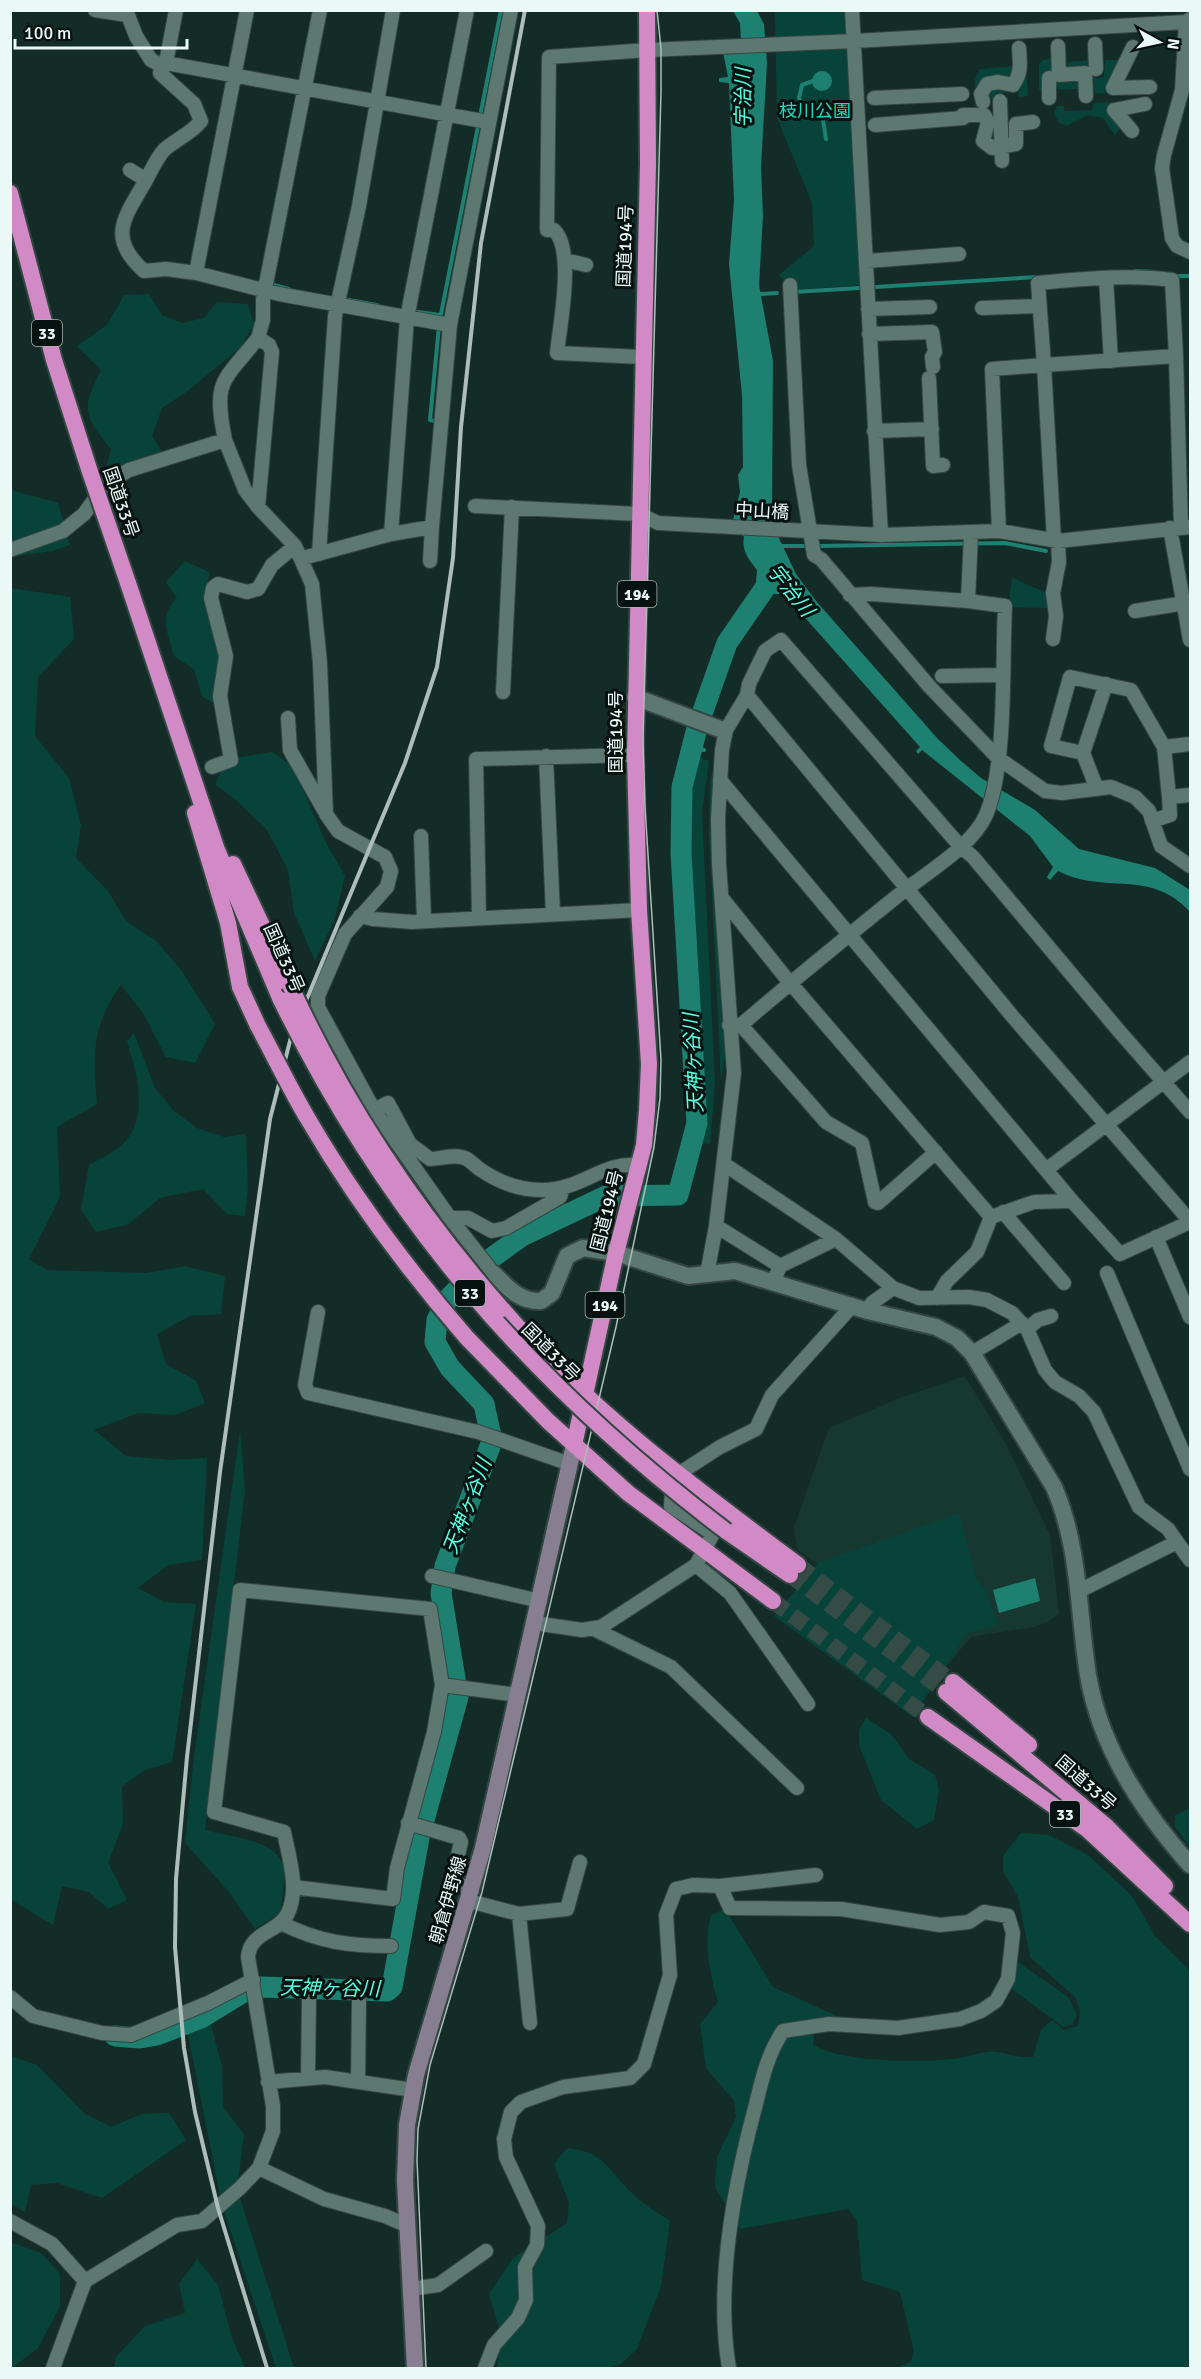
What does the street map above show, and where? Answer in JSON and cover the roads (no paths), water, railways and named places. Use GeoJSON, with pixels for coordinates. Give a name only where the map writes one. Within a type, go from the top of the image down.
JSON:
{"type":"FeatureCollection","features":[{"type":"Feature","properties":{"kind":"highway","name":"国道194号"},"geometry":{"type":"LineString","coordinates":[[574,1445],[616,1253],[638,1171],[647,1110],[649,1064],[639,910],[635,697],[647,10]]}},
{"type":"Feature","properties":{"kind":"highway","name":"国道33号"},"geometry":{"type":"LineString","coordinates":[[10,193],[54,360],[191,777]]}},
{"type":"Feature","properties":{"kind":"highway"},"geometry":{"type":"LineString","coordinates":[[191,777],[285,993],[383,1156],[451,1251],[502,1310],[586,1398]]}},
{"type":"Feature","properties":{"kind":"highway"},"geometry":{"type":"LineString","coordinates":[[191,777],[196,825],[228,923],[240,987],[258,1026],[308,1119],[352,1190],[390,1244],[467,1338],[574,1445],[700,1558],[773,1601]]}},
{"type":"Feature","properties":{"kind":"highway","name":"国道33号"},"geometry":{"type":"LineString","coordinates":[[285,993],[307,1053],[363,1148],[422,1235],[483,1309],[523,1353],[618,1445],[726,1531],[794,1570],[679,1476]]}},
{"type":"Feature","properties":{"kind":"highway","name":"33"},"geometry":{"type":"LineString","coordinates":[[586,1398],[679,1476]]}},
{"type":"Feature","properties":{"kind":"highway","name":"国道33号"},"geometry":{"type":"LineString","coordinates":[[949,1687],[1049,1761],[1107,1827],[1191,1912]]}},
{"type":"Feature","properties":{"kind":"highway","name":"33"},"geometry":{"type":"LineString","coordinates":[[928,1717],[1088,1830],[1191,1924]]}},
{"type":"Feature","properties":{"kind":"main road","name":"朝倉伊野線"},"geometry":{"type":"LineString","coordinates":[[415,2368],[405,2154],[413,2090],[471,1895],[574,1445]]}},
{"type":"Feature","properties":{"kind":"street"},"geometry":{"type":"LineString","coordinates":[[95,10],[127,13],[151,60],[163,64],[377,99],[482,121]]}},
{"type":"Feature","properties":{"kind":"street"},"geometry":{"type":"LineString","coordinates":[[176,10],[160,73],[194,104],[200,112],[201,121],[190,133],[163,151],[126,213],[121,231],[126,253],[144,271],[166,269],[196,273],[265,291],[443,324]]}},
{"type":"Feature","properties":{"kind":"street"},"geometry":{"type":"LineString","coordinates":[[196,273],[247,10]]}},
{"type":"Feature","properties":{"kind":"street"},"geometry":{"type":"LineString","coordinates":[[320,10],[265,291],[263,320],[258,338],[219,390],[218,405],[225,440],[245,490],[295,546],[303,558],[312,584],[321,663],[326,814]]}},
{"type":"Feature","properties":{"kind":"street"},"geometry":{"type":"LineString","coordinates":[[319,554],[338,305],[359,206],[393,10]]}},
{"type":"Feature","properties":{"kind":"street"},"geometry":{"type":"LineString","coordinates":[[391,534],[407,318],[467,10]]}},
{"type":"Feature","properties":{"kind":"street"},"geometry":{"type":"LineString","coordinates":[[430,561],[443,324],[482,121],[511,10]]}},
{"type":"Feature","properties":{"kind":"street"},"geometry":{"type":"LineString","coordinates":[[852,10],[881,535]]}},
{"type":"Feature","properties":{"kind":"street"},"geometry":{"type":"LineString","coordinates":[[642,357],[557,353],[565,260],[562,237],[554,230],[547,230],[549,57],[775,43],[855,41],[1162,17],[1188,20],[1182,90],[1167,141],[1162,168],[1173,242],[1191,252]]}},
{"type":"Feature","properties":{"kind":"street"},"geometry":{"type":"LineString","coordinates":[[1095,44],[1096,69]]}},
{"type":"Feature","properties":{"kind":"street"},"geometry":{"type":"LineString","coordinates":[[1058,46],[1059,75],[1085,73],[1086,96]]}},
{"type":"Feature","properties":{"kind":"street"},"geometry":{"type":"LineString","coordinates":[[1133,47],[1113,88],[1150,87]]}},
{"type":"Feature","properties":{"kind":"street"},"geometry":{"type":"LineString","coordinates":[[983,102],[981,94],[987,84],[998,82],[1012,85],[1018,78],[1019,48]]}},
{"type":"Feature","properties":{"kind":"street"},"geometry":{"type":"LineString","coordinates":[[1049,78],[1049,98]]}},
{"type":"Feature","properties":{"kind":"street"},"geometry":{"type":"LineString","coordinates":[[874,98],[962,94]]}},
{"type":"Feature","properties":{"kind":"street"},"geometry":{"type":"LineString","coordinates":[[1167,141],[1173,141],[1191,94]]}},
{"type":"Feature","properties":{"kind":"street"},"geometry":{"type":"LineString","coordinates":[[1000,101],[1002,161]]}},
{"type":"Feature","properties":{"kind":"street"},"geometry":{"type":"LineString","coordinates":[[1132,131],[1114,110],[1145,104]]}},
{"type":"Feature","properties":{"kind":"street"},"geometry":{"type":"LineString","coordinates":[[875,125],[984,115],[988,122],[983,141],[988,147],[1016,144],[1016,124],[1032,122]]}},
{"type":"Feature","properties":{"kind":"street"},"geometry":{"type":"LineString","coordinates":[[130,170],[146,180]]}},
{"type":"Feature","properties":{"kind":"street"},"geometry":{"type":"LineString","coordinates":[[867,261],[959,254]]}},
{"type":"Feature","properties":{"kind":"street"},"geometry":{"type":"LineString","coordinates":[[565,260],[586,265]]}},
{"type":"Feature","properties":{"kind":"street"},"geometry":{"type":"LineString","coordinates":[[1053,639],[1056,616],[1053,593],[1059,562],[1038,283],[1150,277],[1172,280],[1180,527],[1191,640]]}},
{"type":"Feature","properties":{"kind":"street"},"geometry":{"type":"LineString","coordinates":[[1106,278],[1111,361]]}},
{"type":"Feature","properties":{"kind":"street"},"geometry":{"type":"LineString","coordinates":[[790,285],[804,531],[814,555],[821,559],[997,763],[1045,791],[1062,793],[1111,787],[1135,797],[1149,811],[1161,846],[1191,867]]}},
{"type":"Feature","properties":{"kind":"street"},"geometry":{"type":"LineString","coordinates":[[982,308],[1040,306]]}},
{"type":"Feature","properties":{"kind":"street"},"geometry":{"type":"LineString","coordinates":[[868,309],[930,307]]}},
{"type":"Feature","properties":{"kind":"street"},"geometry":{"type":"LineString","coordinates":[[869,334],[932,332],[935,352],[931,373],[933,466],[943,465]]}},
{"type":"Feature","properties":{"kind":"street"},"geometry":{"type":"LineString","coordinates":[[258,338],[269,345],[272,352],[258,507]]}},
{"type":"Feature","properties":{"kind":"street"},"geometry":{"type":"LineString","coordinates":[[999,531],[992,369],[1176,356]]}},
{"type":"Feature","properties":{"kind":"street"},"geometry":{"type":"LineString","coordinates":[[874,431],[932,429]]}},
{"type":"Feature","properties":{"kind":"street"},"geometry":{"type":"LineString","coordinates":[[10,550],[63,531],[84,514],[106,484],[129,470],[225,440]]}},
{"type":"Feature","properties":{"kind":"street","name":"中山橋"},"geometry":{"type":"LineString","coordinates":[[475,506],[639,514],[658,523],[881,535],[971,543],[999,531],[1056,541],[1180,527]]}},
{"type":"Feature","properties":{"kind":"street"},"geometry":{"type":"LineString","coordinates":[[503,692],[512,507]]}},
{"type":"Feature","properties":{"kind":"street"},"geometry":{"type":"LineString","coordinates":[[303,558],[391,534],[432,527]]}},
{"type":"Feature","properties":{"kind":"street"},"geometry":{"type":"LineString","coordinates":[[968,601],[971,543]]}},
{"type":"Feature","properties":{"kind":"street"},"geometry":{"type":"LineString","coordinates":[[212,766],[231,760],[220,696],[226,656],[211,598],[213,588],[218,584],[247,592],[258,589],[272,565],[295,546]]}},
{"type":"Feature","properties":{"kind":"street"},"geometry":{"type":"LineString","coordinates":[[735,1025],[960,846],[980,826],[990,804],[997,763],[1005,606],[872,594],[850,595]]}},
{"type":"Feature","properties":{"kind":"street"},"geometry":{"type":"LineString","coordinates":[[1135,611],[1187,606]]}},
{"type":"Feature","properties":{"kind":"street"},"geometry":{"type":"LineString","coordinates":[[707,1274],[716,1226],[734,1079],[735,1025],[722,898],[718,819],[723,729],[747,695],[749,684],[765,651],[781,640],[960,846],[973,857],[1191,1112]]}},
{"type":"Feature","properties":{"kind":"street"},"geometry":{"type":"LineString","coordinates":[[942,676],[1002,675]]}},
{"type":"Feature","properties":{"kind":"street"},"geometry":{"type":"LineString","coordinates":[[1083,753],[1051,746],[1070,677],[1131,690],[1164,747],[1170,815],[1152,821]]}},
{"type":"Feature","properties":{"kind":"street"},"geometry":{"type":"LineString","coordinates":[[1097,789],[1083,753],[1106,684]]}},
{"type":"Feature","properties":{"kind":"street"},"geometry":{"type":"LineString","coordinates":[[720,780],[1072,1201],[1120,1254],[1191,1222],[1021,1026],[747,695]]}},
{"type":"Feature","properties":{"kind":"street"},"geometry":{"type":"LineString","coordinates":[[635,697],[723,729]]}},
{"type":"Feature","properties":{"kind":"street"},"geometry":{"type":"LineString","coordinates":[[288,718],[290,750],[326,814],[338,831],[386,857],[390,864],[390,878],[387,887],[345,934],[318,996],[318,1007],[374,1110],[473,1250],[513,1293],[525,1299],[541,1301],[552,1293],[562,1265],[574,1250],[583,1248],[616,1253],[675,1273],[707,1274],[735,1271],[860,1309],[936,1327],[957,1338],[972,1353],[1054,1487],[1069,1527],[1089,1677],[1113,1752],[1150,1817],[1191,1865]]}},
{"type":"Feature","properties":{"kind":"street"},"geometry":{"type":"LineString","coordinates":[[1164,747],[1191,744]]}},
{"type":"Feature","properties":{"kind":"street"},"geometry":{"type":"LineString","coordinates":[[479,918],[476,759],[635,755]]}},
{"type":"Feature","properties":{"kind":"street"},"geometry":{"type":"LineString","coordinates":[[546,756],[553,914]]}},
{"type":"Feature","properties":{"kind":"street"},"geometry":{"type":"LineString","coordinates":[[1169,797],[1191,795]]}},
{"type":"Feature","properties":{"kind":"street"},"geometry":{"type":"LineString","coordinates":[[421,836],[424,921]]}},
{"type":"Feature","properties":{"kind":"street"},"geometry":{"type":"LineString","coordinates":[[722,898],[790,982],[936,1152],[1064,1283]]}},
{"type":"Feature","properties":{"kind":"street"},"geometry":{"type":"LineString","coordinates":[[360,916],[373,919],[424,921],[639,910]]}},
{"type":"Feature","properties":{"kind":"street"},"geometry":{"type":"LineString","coordinates":[[735,1025],[826,1122],[862,1143],[875,1202],[878,1203],[936,1152]]}},
{"type":"Feature","properties":{"kind":"street"},"geometry":{"type":"LineString","coordinates":[[1047,1169],[1191,1062]]}},
{"type":"Feature","properties":{"kind":"street"},"geometry":{"type":"LineString","coordinates":[[374,1110],[388,1104],[410,1144],[430,1159],[459,1157],[467,1159],[490,1176],[517,1187],[544,1190],[571,1187],[618,1164],[638,1171]]}},
{"type":"Feature","properties":{"kind":"street"},"geometry":{"type":"LineString","coordinates":[[423,1179],[431,1173],[435,1159]]}},
{"type":"Feature","properties":{"kind":"street"},"geometry":{"type":"LineString","coordinates":[[724,1164],[836,1239],[893,1288],[919,1298],[969,1297],[987,1300],[1012,1313],[1025,1326],[1045,1370],[1055,1382],[1079,1396],[1094,1412],[1139,1507],[1168,1529],[1191,1560]]}},
{"type":"Feature","properties":{"kind":"street"},"geometry":{"type":"LineString","coordinates":[[450,1218],[468,1218],[492,1231],[506,1228],[560,1197],[564,1188]]}},
{"type":"Feature","properties":{"kind":"street"},"geometry":{"type":"LineString","coordinates":[[937,1298],[947,1281],[977,1252],[997,1215],[1034,1202],[1072,1201]]}},
{"type":"Feature","properties":{"kind":"street"},"geometry":{"type":"LineString","coordinates":[[716,1226],[780,1266]]}},
{"type":"Feature","properties":{"kind":"street"},"geometry":{"type":"LineString","coordinates":[[1156,1237],[1191,1317]]}},
{"type":"Feature","properties":{"kind":"street"},"geometry":{"type":"LineString","coordinates":[[773,1282],[780,1266],[836,1239]]}},
{"type":"Feature","properties":{"kind":"street"},"geometry":{"type":"LineString","coordinates":[[1107,1273],[1191,1469]]}},
{"type":"Feature","properties":{"kind":"street"},"geometry":{"type":"LineString","coordinates":[[534,1623],[582,1630],[594,1629],[700,1558],[713,1534],[690,1516],[675,1510],[670,1502],[679,1476],[693,1463],[756,1429],[772,1395],[860,1309],[893,1288]]}},
{"type":"Feature","properties":{"kind":"street"},"geometry":{"type":"LineString","coordinates":[[318,1312],[306,1384],[308,1393],[478,1432],[570,1464]]}},
{"type":"Feature","properties":{"kind":"street"},"geometry":{"type":"LineString","coordinates":[[972,1353],[1050,1316]]}},
{"type":"Feature","properties":{"kind":"street"},"geometry":{"type":"LineString","coordinates":[[1078,1591],[1176,1542]]}},
{"type":"Feature","properties":{"kind":"street"},"geometry":{"type":"LineString","coordinates":[[700,1558],[729,1593],[808,1704]]}},
{"type":"Feature","properties":{"kind":"street"},"geometry":{"type":"LineString","coordinates":[[433,1576],[540,1601]]}},
{"type":"Feature","properties":{"kind":"street"},"geometry":{"type":"LineString","coordinates":[[53,2368],[85,2281],[177,2225],[202,2221],[259,2168],[273,2131],[249,1950],[258,1937],[281,1923],[287,1914],[293,1887],[284,1832],[213,1812],[240,1590],[429,1609],[446,1685],[393,1899],[293,1887]]}},
{"type":"Feature","properties":{"kind":"street"},"geometry":{"type":"LineString","coordinates":[[594,1629],[670,1666],[797,1788]]}},
{"type":"Feature","properties":{"kind":"street"},"geometry":{"type":"LineString","coordinates":[[446,1685],[518,1695]]}},
{"type":"Feature","properties":{"kind":"street"},"geometry":{"type":"LineString","coordinates":[[410,1824],[459,1838],[461,1842],[452,1881],[471,1895],[519,1914],[567,1909],[579,1862]]}},
{"type":"Feature","properties":{"kind":"street"},"geometry":{"type":"LineString","coordinates":[[485,2368],[494,2345],[518,2318],[526,2300],[525,2267],[537,2245],[538,2226],[506,2157],[504,2139],[511,2112],[521,2102],[562,2087],[630,2078],[644,2064],[670,1975],[666,1915],[676,1889],[693,1885],[720,1886],[816,1875]]}},
{"type":"Feature","properties":{"kind":"street"},"geometry":{"type":"LineString","coordinates":[[720,1886],[730,1908],[841,1909],[939,1925],[969,1922],[984,1912],[1008,1916],[1013,1933],[1008,1979],[996,2001],[981,2011],[960,2019],[897,2028],[829,2024],[804,2027],[783,2031],[777,2039],[766,2066],[741,2166],[727,2260],[725,2308],[729,2368]]}},
{"type":"Feature","properties":{"kind":"street"},"geometry":{"type":"LineString","coordinates":[[519,1914],[530,2023]]}},
{"type":"Feature","properties":{"kind":"street"},"geometry":{"type":"LineString","coordinates":[[281,1923],[310,1937],[335,1943],[391,1946]]}},
{"type":"Feature","properties":{"kind":"street"},"geometry":{"type":"LineString","coordinates":[[10,1997],[33,2016],[102,2033],[131,2035],[253,1985]]}},
{"type":"Feature","properties":{"kind":"street"},"geometry":{"type":"LineString","coordinates":[[308,2077],[309,1998]]}},
{"type":"Feature","properties":{"kind":"street"},"geometry":{"type":"LineString","coordinates":[[358,2082],[359,2000]]}},
{"type":"Feature","properties":{"kind":"street"},"geometry":{"type":"LineString","coordinates":[[268,2082],[308,2077],[413,2090]]}},
{"type":"Feature","properties":{"kind":"street"},"geometry":{"type":"LineString","coordinates":[[259,2168],[324,2199],[385,2216],[408,2226]]}},
{"type":"Feature","properties":{"kind":"street"},"geometry":{"type":"LineString","coordinates":[[10,2222],[52,2244],[85,2281]]}},
{"type":"Feature","properties":{"kind":"street"},"geometry":{"type":"LineString","coordinates":[[411,2289],[438,2285],[486,2251]]}},
{"type":"Feature","properties":{"kind":"water","name":"宇治川"},"geometry":{"type":"Polygon","coordinates":[[[733,11],[757,11],[764,24],[767,64],[761,166],[763,216],[759,285],[773,361],[772,514],[778,536],[796,574],[816,601],[937,738],[961,761],[981,778],[1035,810],[1079,849],[1155,868],[1190,890],[1190,912],[1175,899],[1159,890],[1143,886],[1075,878],[1058,871],[1050,880],[1047,877],[1053,867],[1030,836],[922,750],[918,754],[916,751],[920,747],[784,594],[775,594],[756,582],[757,570],[746,555],[744,537],[733,520],[740,492],[738,475],[743,467],[742,395],[729,264],[734,201],[729,83],[719,82],[719,78],[728,77],[723,52],[741,40],[740,23],[733,11]]]}},
{"type":"Feature","properties":{"kind":"water"},"geometry":{"type":"Polygon","coordinates":[[[822,71],[829,74],[832,81],[829,88],[822,91],[815,88],[812,81],[815,74],[822,71]]]}},
{"type":"Feature","properties":{"kind":"water"},"geometry":{"type":"Polygon","coordinates":[[[1035,1578],[1040,1601],[999,1613],[993,1590],[1035,1578]]]}},
{"type":"Feature","properties":{"kind":"waterway"},"geometry":{"type":"LineString","coordinates":[[440,319],[501,10]]}},
{"type":"Feature","properties":{"kind":"waterway"},"geometry":{"type":"LineString","coordinates":[[813,81],[802,85],[799,98],[802,104],[823,120],[826,139]]}},
{"type":"Feature","properties":{"kind":"waterway"},"geometry":{"type":"LineString","coordinates":[[1135,271],[1155,272]]}},
{"type":"Feature","properties":{"kind":"waterway"},"geometry":{"type":"LineString","coordinates":[[1174,276],[1190,276]]}},
{"type":"Feature","properties":{"kind":"waterway"},"geometry":{"type":"LineString","coordinates":[[794,292],[1038,277]]}},
{"type":"Feature","properties":{"kind":"waterway"},"geometry":{"type":"LineString","coordinates":[[270,284],[289,289]]}},
{"type":"Feature","properties":{"kind":"waterway"},"geometry":{"type":"LineString","coordinates":[[760,294],[777,293]]}},
{"type":"Feature","properties":{"kind":"waterway"},"geometry":{"type":"LineString","coordinates":[[343,299],[377,305]]}},
{"type":"Feature","properties":{"kind":"waterway"},"geometry":{"type":"LineString","coordinates":[[411,311],[440,315]]}},
{"type":"Feature","properties":{"kind":"waterway"},"geometry":{"type":"LineString","coordinates":[[435,421],[430,420],[439,326]]}},
{"type":"Feature","properties":{"kind":"waterway"},"geometry":{"type":"LineString","coordinates":[[817,546],[1005,543],[1046,551]]}},
{"type":"Feature","properties":{"kind":"waterway"},"geometry":{"type":"LineString","coordinates":[[781,546],[809,546]]}},
{"type":"Feature","properties":{"kind":"waterway","name":"天神ヶ谷川"},"geometry":{"type":"LineString","coordinates":[[115,2036],[140,2038],[157,2035],[201,2018],[245,1991],[260,1987],[387,1991],[392,1987],[419,1838],[458,1697],[441,1593],[445,1566],[492,1441],[484,1404],[450,1368],[435,1342],[437,1320],[447,1300],[479,1267],[522,1236],[606,1196],[678,1195],[697,1123],[681,853],[682,787],[697,728],[727,643],[767,585],[769,567]]}},
{"type":"Feature","properties":{"kind":"waterway"},"geometry":{"type":"LineString","coordinates":[[692,746],[704,750]]}},
{"type":"Feature","properties":{"kind":"tunnel"},"geometry":{"type":"LineString","coordinates":[[798,1565],[953,1682]]}},
{"type":"Feature","properties":{"kind":"tunnel"},"geometry":{"type":"LineString","coordinates":[[790,1575],[946,1692]]}},
{"type":"Feature","properties":{"kind":"tunnel"},"geometry":{"type":"LineString","coordinates":[[773,1601],[928,1717]]}},
{"type":"Feature","properties":{"kind":"tram line"},"geometry":{"type":"LineString","coordinates":[[426,2368],[417,2160],[418,2129],[430,2065],[482,1892],[616,1327],[654,1147],[660,1098],[661,1060],[645,807],[643,738],[661,92],[661,49],[657,10]]}},
{"type":"Feature","properties":{"kind":"railway"},"geometry":{"type":"LineString","coordinates":[[267,2368],[218,2208],[195,2112],[184,2048],[175,1947],[176,1879],[187,1757],[220,1472],[270,1119],[291,1037],[405,763],[437,667],[453,558],[461,427],[481,243],[525,10]]}},
{"type":"Feature","properties":{"kind":"park label","name":"枝川公園"},"geometry":{"type":"Point","coordinates":[815,111]}}]}
